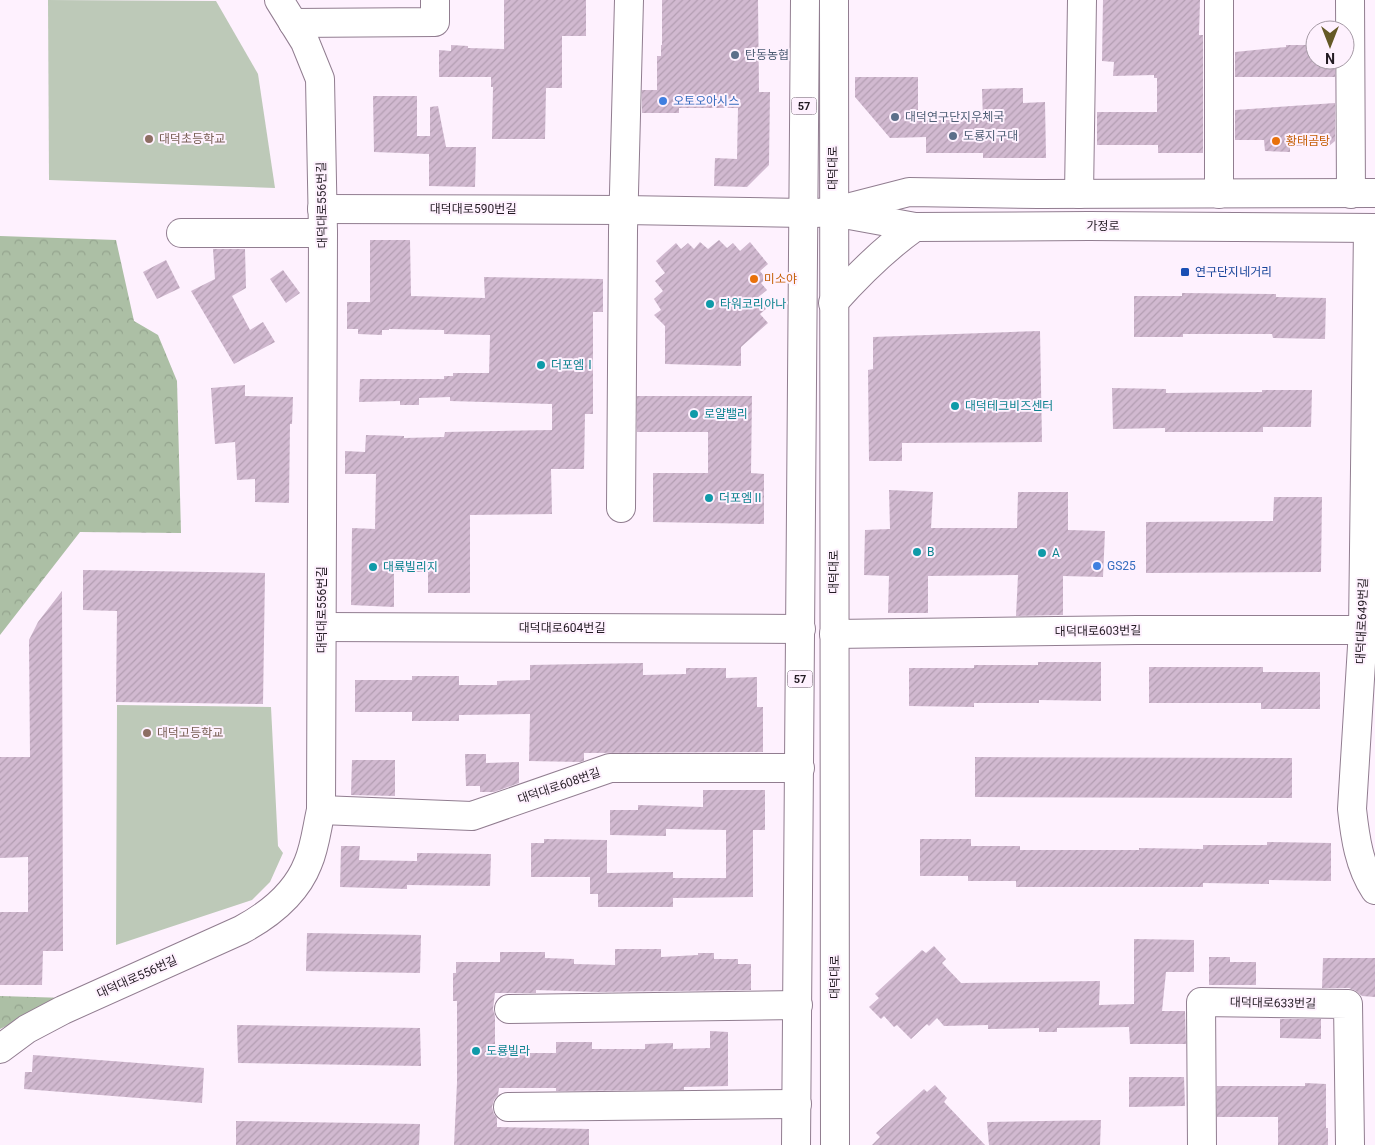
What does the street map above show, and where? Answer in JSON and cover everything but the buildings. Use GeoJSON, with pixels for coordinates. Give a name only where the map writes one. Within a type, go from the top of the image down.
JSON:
{"type":"FeatureCollection","features":[{"type":"Feature","properties":{"kind":"street","name":"대덕대로556번길"},"geometry":{"type":"LineString","coordinates":[[0,1049],[26,1028],[261,920],[276,908],[301,878],[309,862],[321,810],[323,221],[320,79],[305,42],[279,0]]}},
{"type":"Feature","properties":{"kind":"street"},"geometry":{"type":"LineString","coordinates":[[293,23],[435,22],[435,0]]}},
{"type":"Feature","properties":{"kind":"street"},"geometry":{"type":"LineString","coordinates":[[621,508],[623,210],[628,0]]}},
{"type":"Feature","properties":{"kind":"street","name":"57"},"geometry":{"type":"LineString","coordinates":[[796,1145],[805,0]]}},
{"type":"Feature","properties":{"kind":"street","name":"대덕대로"},"geometry":{"type":"LineString","coordinates":[[834,0],[833,303],[836,1145]]}},
{"type":"Feature","properties":{"kind":"street"},"geometry":{"type":"LineString","coordinates":[[1079,194],[1082,0]]}},
{"type":"Feature","properties":{"kind":"street"},"geometry":{"type":"LineString","coordinates":[[1219,0],[1219,194]]}},
{"type":"Feature","properties":{"kind":"street","name":"가정로"},"geometry":{"type":"LineString","coordinates":[[833,212],[909,192],[1079,194],[1363,193],[1350,0]]}},
{"type":"Feature","properties":{"kind":"street","name":"대덕대로590번길"},"geometry":{"type":"LineString","coordinates":[[182,233],[323,221],[623,210],[804,213]]}},
{"type":"Feature","properties":{"kind":"street","name":"가정로"},"geometry":{"type":"LineString","coordinates":[[804,213],[833,212],[915,227],[1371,228]]}},
{"type":"Feature","properties":{"kind":"street"},"geometry":{"type":"LineString","coordinates":[[833,303],[891,244],[915,227]]}},
{"type":"Feature","properties":{"kind":"street","name":"대덕대로649번길"},"geometry":{"type":"LineString","coordinates":[[1371,228],[1363,630],[1352,809],[1355,836],[1367,878],[1375,890]]}},
{"type":"Feature","properties":{"kind":"street","name":"대덕대로604번길"},"geometry":{"type":"LineString","coordinates":[[322,626],[801,629]]}},
{"type":"Feature","properties":{"kind":"street","name":"대덕대로603번길"},"geometry":{"type":"LineString","coordinates":[[834,634],[1138,630],[1363,630]]}},
{"type":"Feature","properties":{"kind":"street","name":"대덕대로608번길"},"geometry":{"type":"LineString","coordinates":[[321,810],[472,816],[610,768],[800,768]]}},
{"type":"Feature","properties":{"kind":"street","name":"대덕대로633번길"},"geometry":{"type":"LineString","coordinates":[[1202,1145],[1201,1002],[1348,1004],[1350,1145]]}},
{"type":"Feature","properties":{"kind":"street"},"geometry":{"type":"LineString","coordinates":[[509,1009],[798,1005]]}},
{"type":"Feature","properties":{"kind":"street"},"geometry":{"type":"LineString","coordinates":[[508,1107],[797,1104]]}},
{"type":"Feature","properties":{"kind":"green space"},"geometry":{"type":"Polygon","coordinates":[[[48,0],[216,1],[258,74],[275,188],[49,180],[48,0]]]}},
{"type":"Feature","properties":{"kind":"green space"},"geometry":{"type":"Polygon","coordinates":[[[0,236],[116,240],[134,321],[158,335],[177,381],[181,533],[80,532],[0,635],[0,236]]]}},
{"type":"Feature","properties":{"kind":"green space"},"geometry":{"type":"Polygon","coordinates":[[[117,705],[271,707],[278,846],[283,853],[270,882],[252,900],[116,945],[117,705]]]}},
{"type":"Feature","properties":{"kind":"green space"},"geometry":{"type":"Polygon","coordinates":[[[0,996],[66,998],[0,1029],[0,996]]]}},
{"type":"Feature","properties":{"kind":"place","name":"탄동농협"},"geometry":{"type":"Point","coordinates":[735,55]}},
{"type":"Feature","properties":{"kind":"place","name":"오토오아시스"},"geometry":{"type":"Point","coordinates":[663,101]}},
{"type":"Feature","properties":{"kind":"place","name":"대덕연구단지우체국"},"geometry":{"type":"Point","coordinates":[895,117]}},
{"type":"Feature","properties":{"kind":"place","name":"도룡지구대"},"geometry":{"type":"Point","coordinates":[953,136]}},
{"type":"Feature","properties":{"kind":"place","name":"대덕초등학교"},"geometry":{"type":"Point","coordinates":[149,139]}},
{"type":"Feature","properties":{"kind":"place","name":"황태곰탕"},"geometry":{"type":"Point","coordinates":[1276,141]}},
{"type":"Feature","properties":{"kind":"place","name":"연구단지네거리"},"geometry":{"type":"Point","coordinates":[1185,272]}},
{"type":"Feature","properties":{"kind":"place","name":"미소야"},"geometry":{"type":"Point","coordinates":[754,279]}},
{"type":"Feature","properties":{"kind":"place","name":"타워코리아나"},"geometry":{"type":"Point","coordinates":[710,304]}},
{"type":"Feature","properties":{"kind":"place","name":"더포엠Ⅰ"},"geometry":{"type":"Point","coordinates":[541,365]}},
{"type":"Feature","properties":{"kind":"place","name":"대덕테크비즈센터"},"geometry":{"type":"Point","coordinates":[955,406]}},
{"type":"Feature","properties":{"kind":"place","name":"로얄밸리"},"geometry":{"type":"Point","coordinates":[694,414]}},
{"type":"Feature","properties":{"kind":"place","name":"더포엠Ⅱ"},"geometry":{"type":"Point","coordinates":[709,498]}},
{"type":"Feature","properties":{"kind":"place","name":"B"},"geometry":{"type":"Point","coordinates":[917,552]}},
{"type":"Feature","properties":{"kind":"place","name":"A"},"geometry":{"type":"Point","coordinates":[1042,553]}},
{"type":"Feature","properties":{"kind":"place","name":"GS25"},"geometry":{"type":"Point","coordinates":[1097,566]}},
{"type":"Feature","properties":{"kind":"place","name":"대륙빌리지"},"geometry":{"type":"Point","coordinates":[373,567]}},
{"type":"Feature","properties":{"kind":"place","name":"대덕고등학교"},"geometry":{"type":"Point","coordinates":[147,733]}},
{"type":"Feature","properties":{"kind":"place","name":"도룡빌라"},"geometry":{"type":"Point","coordinates":[476,1051]}}]}
